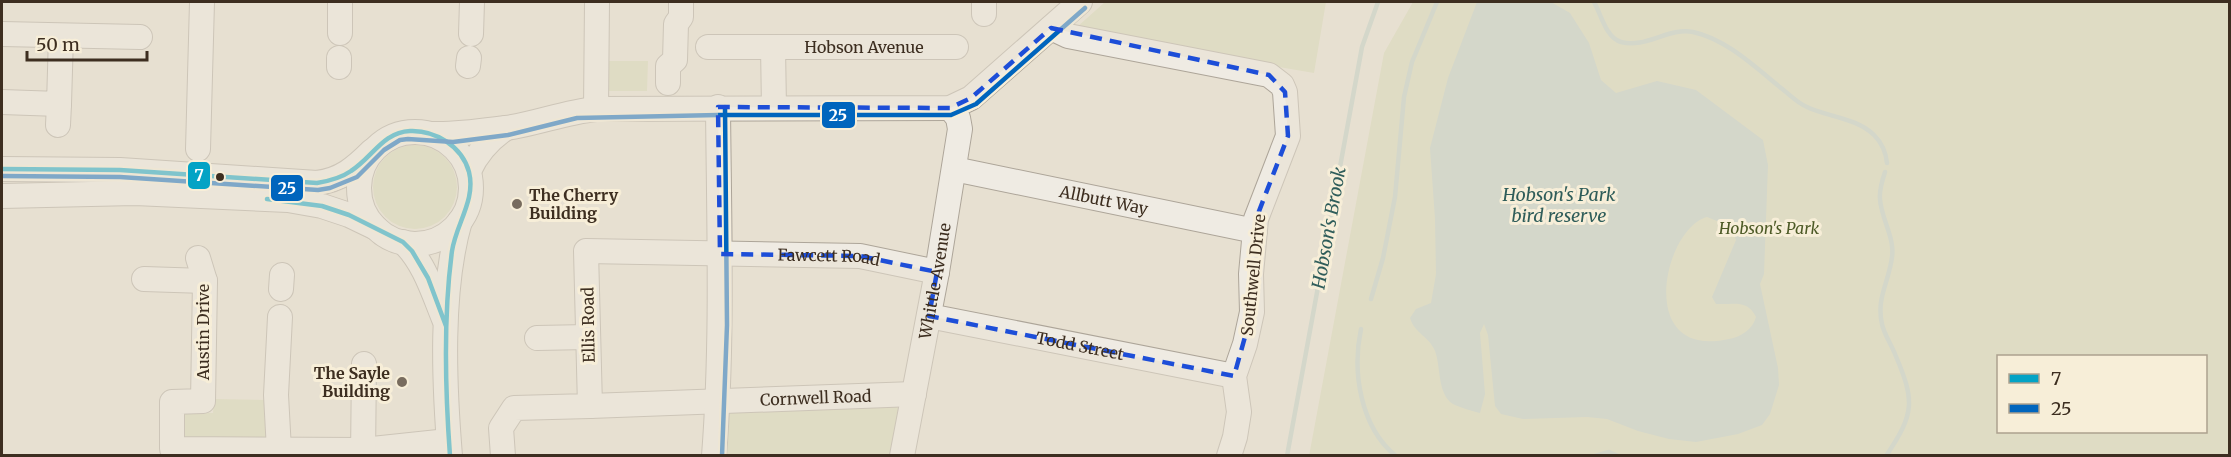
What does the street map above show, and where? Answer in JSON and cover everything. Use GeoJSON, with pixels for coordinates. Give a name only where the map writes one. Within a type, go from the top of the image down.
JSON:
{"type":"FeatureCollection","features":[{"type":"Feature","properties":{"kind":"street"},"geometry":{"type":"LineString","coordinates":[[198,149],[202,2]]}},
{"type":"Feature","properties":{"kind":"street"},"geometry":{"type":"LineString","coordinates":[[340,2],[340,33]]}},
{"type":"Feature","properties":{"kind":"street"},"geometry":{"type":"LineString","coordinates":[[471,34],[472,2]]}},
{"type":"Feature","properties":{"kind":"street"},"geometry":{"type":"LineString","coordinates":[[596,109],[591,36],[597,2]]}},
{"type":"Feature","properties":{"kind":"street"},"geometry":{"type":"LineString","coordinates":[[668,83],[668,66],[675,60],[676,24],[681,17],[681,2]]}},
{"type":"Feature","properties":{"kind":"street"},"geometry":{"type":"LineString","coordinates":[[2,169],[120,170],[317,183],[353,171],[388,137],[397,133],[408,131],[452,135],[506,128],[576,111],[718,107],[950,108],[971,98],[1080,2]]}},
{"type":"Feature","properties":{"kind":"street","name":"Southwell Drive"},"geometry":{"type":"LineString","coordinates":[[1051,28],[1068,36],[1269,75],[1282,85],[1287,105],[1288,136],[1256,219],[1251,274],[1252,312],[1245,344],[1234,376],[1239,412],[1229,456]]}},
{"type":"Feature","properties":{"kind":"street"},"geometry":{"type":"LineString","coordinates":[[2,34],[140,37]]}},
{"type":"Feature","properties":{"kind":"street"},"geometry":{"type":"LineString","coordinates":[[2,102],[59,115],[61,36]]}},
{"type":"Feature","properties":{"kind":"street","name":"Hobson Avenue"},"geometry":{"type":"LineString","coordinates":[[708,47],[956,47]]}},
{"type":"Feature","properties":{"kind":"street"},"geometry":{"type":"LineString","coordinates":[[773,47],[774,108]]}},
{"type":"Feature","properties":{"kind":"street"},"geometry":{"type":"LineString","coordinates":[[714,456],[718,402],[720,254],[712,210],[718,107]]}},
{"type":"Feature","properties":{"kind":"street","name":"Whittle Avenue"},"geometry":{"type":"LineString","coordinates":[[902,456],[937,272],[960,129],[958,118],[950,108]]}},
{"type":"Feature","properties":{"kind":"street"},"geometry":{"type":"LineString","coordinates":[[469,171],[494,137],[506,128]]}},
{"type":"Feature","properties":{"kind":"street"},"geometry":{"type":"LineString","coordinates":[[432,134],[446,140],[463,158],[469,171],[471,185],[470,199],[460,220],[452,247],[446,324],[449,448]]}},
{"type":"Feature","properties":{"kind":"street"},"geometry":{"type":"LineString","coordinates":[[372,151],[361,172],[357,191],[366,218],[376,228]]}},
{"type":"Feature","properties":{"kind":"street","name":"Allbutt Way"},"geometry":{"type":"LineString","coordinates":[[954,169],[1255,231]]}},
{"type":"Feature","properties":{"kind":"street"},"geometry":{"type":"LineString","coordinates":[[2,196],[146,193],[288,200],[340,212],[403,242],[417,246],[433,243],[446,235],[460,220]]}},
{"type":"Feature","properties":{"kind":"street"},"geometry":{"type":"LineString","coordinates":[[403,242],[412,251],[428,278],[446,324]]}},
{"type":"Feature","properties":{"kind":"street","name":"Ellis Road"},"geometry":{"type":"LineString","coordinates":[[590,406],[586,251],[720,254]]}},
{"type":"Feature","properties":{"kind":"street","name":"Fawcett Road"},"geometry":{"type":"LineString","coordinates":[[720,254],[860,256],[937,272]]}},
{"type":"Feature","properties":{"kind":"street","name":"Austin Drive"},"geometry":{"type":"LineString","coordinates":[[144,279],[201,269],[202,401],[172,402],[172,449],[363,453],[449,448]]}},
{"type":"Feature","properties":{"kind":"street","name":"Todd Street"},"geometry":{"type":"LineString","coordinates":[[929,316],[1234,376]]}},
{"type":"Feature","properties":{"kind":"street"},"geometry":{"type":"LineString","coordinates":[[279,450],[276,395],[280,317]]}},
{"type":"Feature","properties":{"kind":"street"},"geometry":{"type":"LineString","coordinates":[[537,338],[588,337]]}},
{"type":"Feature","properties":{"kind":"street"},"geometry":{"type":"LineString","coordinates":[[363,453],[364,364]]}},
{"type":"Feature","properties":{"kind":"street","name":"Cornwell Road"},"geometry":{"type":"LineString","coordinates":[[590,406],[914,394]]}},
{"type":"Feature","properties":{"kind":"street"},"geometry":{"type":"LineString","coordinates":[[503,456],[501,428],[514,408],[590,406]]}},
{"type":"Feature","properties":{"kind":"highlighted area"},"geometry":{"type":"Polygon","coordinates":[[[1051,28],[1269,75],[1285,92],[1288,136],[1256,219],[1252,312],[1234,376],[929,316],[937,272],[860,256],[720,254],[718,107],[950,108],[971,98],[1051,28]]]}},
{"type":"Feature","properties":{"kind":"green space"},"geometry":{"type":"Polygon","coordinates":[[[1105,2],[1326,2],[1314,73],[1237,60],[1077,27],[1105,2]]]}},
{"type":"Feature","properties":{"kind":"green space","name":"Hobson's Park"},"geometry":{"type":"Polygon","coordinates":[[[1413,2],[2229,2],[2229,455],[1309,456],[1384,53],[1413,2]]]}},
{"type":"Feature","properties":{"kind":"green space"},"geometry":{"type":"Polygon","coordinates":[[[602,61],[648,61],[647,91],[601,91],[602,61]]]}},
{"type":"Feature","properties":{"kind":"green space"},"geometry":{"type":"Polygon","coordinates":[[[415,145],[431,148],[445,157],[454,171],[457,187],[454,203],[445,217],[431,226],[415,229],[399,226],[385,217],[376,203],[373,187],[376,171],[385,157],[399,148],[415,145]]]}},
{"type":"Feature","properties":{"kind":"green space"},"geometry":{"type":"Polygon","coordinates":[[[214,399],[270,400],[269,444],[179,444],[180,412],[213,413],[214,399]]]}},
{"type":"Feature","properties":{"kind":"green space"},"geometry":{"type":"Polygon","coordinates":[[[889,401],[906,414],[896,455],[722,456],[724,419],[731,407],[889,401]]]}},
{"type":"Feature","properties":{"kind":"water","name":"Hobson's Park bird reserve"},"geometry":{"type":"Polygon","coordinates":[[[1477,2],[1551,2],[1570,13],[1589,43],[1601,80],[1616,93],[1657,81],[1696,90],[1763,140],[1768,165],[1764,274],[1760,284],[1778,368],[1779,385],[1770,414],[1762,425],[1738,434],[1696,442],[1669,439],[1638,431],[1607,419],[1587,417],[1523,419],[1501,414],[1495,406],[1488,335],[1484,324],[1480,333],[1485,394],[1480,413],[1453,404],[1448,399],[1442,387],[1435,351],[1415,328],[1410,318],[1416,309],[1431,303],[1436,274],[1430,148],[1448,78],[1477,2]],[[1707,217],[1691,227],[1679,244],[1670,266],[1666,290],[1669,313],[1680,330],[1699,340],[1729,339],[1746,332],[1756,317],[1744,305],[1716,304],[1712,297],[1736,240],[1729,227],[1707,217]]]}},
{"type":"Feature","properties":{"kind":"waterway","name":"Hobson's Brook"},"geometry":{"type":"LineString","coordinates":[[1287,456],[1362,47],[1378,2]]}},
{"type":"Feature","properties":{"kind":"waterway"},"geometry":{"type":"LineString","coordinates":[[1371,299],[1383,258],[1395,197],[1404,97],[1412,62],[1437,2]]}},
{"type":"Feature","properties":{"kind":"waterway"},"geometry":{"type":"LineString","coordinates":[[1594,2],[1611,36],[1621,42],[1639,43],[1684,31],[1705,36],[1728,47],[1803,105],[1851,121],[1867,129],[1881,144],[1887,163]]}},
{"type":"Feature","properties":{"kind":"waterway"},"geometry":{"type":"LineString","coordinates":[[1885,172],[1880,189],[1880,199],[1890,235],[1892,257],[1882,298],[1881,315],[1884,332],[1902,370],[1909,396],[1907,417],[1886,456]]}},
{"type":"Feature","properties":{"kind":"waterway"},"geometry":{"type":"LineString","coordinates":[[1361,329],[1358,362],[1362,397],[1374,430],[1396,456]]}},
{"type":"Feature","properties":{"kind":"waterway"},"geometry":{"type":"LineString","coordinates":[[1595,456],[1609,452],[1618,456]]}},
{"type":"Feature","properties":{"kind":"transit line","name":"25"},"geometry":{"type":"LineString","coordinates":[[2,176],[120,177],[318,190],[330,188],[357,177],[384,150],[400,140],[453,142],[508,135],[577,118],[718,115],[951,115],[976,104],[1085,8]]}},
{"type":"Feature","properties":{"kind":"transit line","name":"25"},"geometry":{"type":"LineString","coordinates":[[722,456],[727,325],[725,107]]}},
{"type":"Feature","properties":{"kind":"transit line","name":"7"},"geometry":{"type":"LineString","coordinates":[[2,169],[120,170],[317,183],[335,179],[347,173],[385,141],[401,132],[419,131],[446,141],[460,154],[469,172],[470,182],[468,202],[452,251],[447,302],[446,379],[450,456]]}},
{"type":"Feature","properties":{"kind":"transit line","name":"7"},"geometry":{"type":"LineString","coordinates":[[267,199],[322,206],[349,215],[403,242],[412,251],[428,278],[446,326]]}},
{"type":"Feature","properties":{"kind":"place","name":"The Cherry Building"},"geometry":{"type":"Point","coordinates":[517,204]}},
{"type":"Feature","properties":{"kind":"place","name":"The Sayle Building"},"geometry":{"type":"Point","coordinates":[402,382]}}]}
